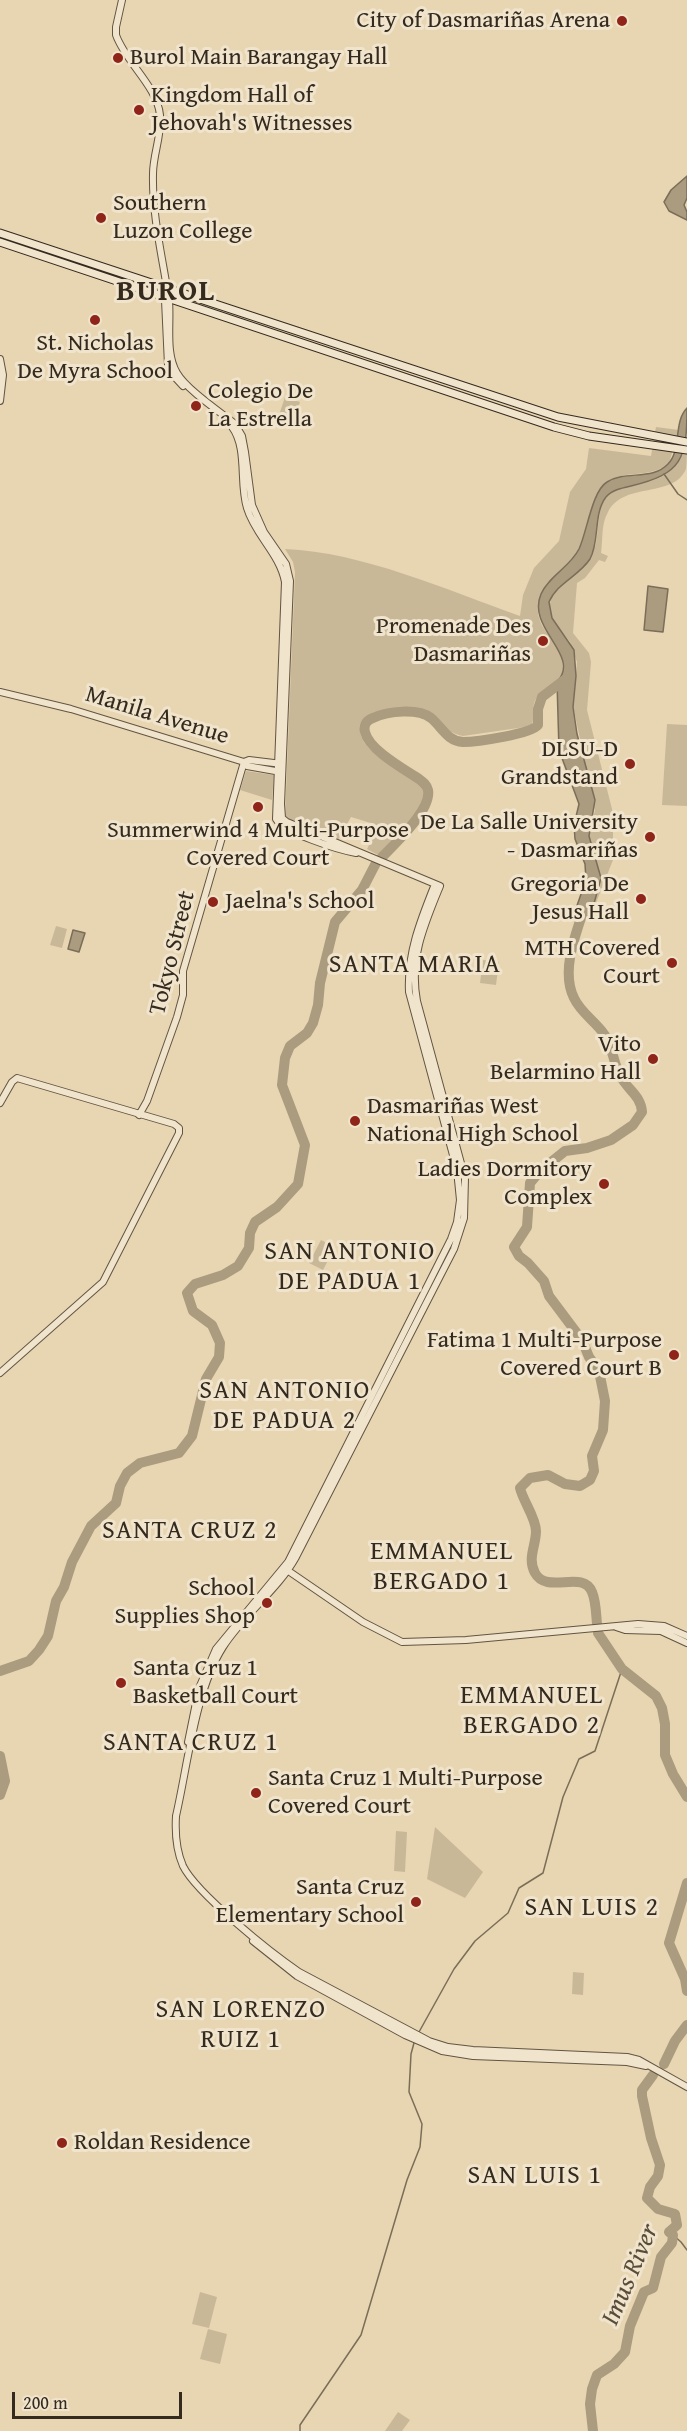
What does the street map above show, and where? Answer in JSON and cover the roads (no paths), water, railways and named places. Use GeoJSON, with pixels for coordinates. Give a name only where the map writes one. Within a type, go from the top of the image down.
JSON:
{"type":"FeatureCollection","features":[{"type":"Feature","properties":{"kind":"main road"},"geometry":{"type":"LineString","coordinates":[[0,233],[558,417],[687,450]]}},
{"type":"Feature","properties":{"kind":"main road"},"geometry":{"type":"LineString","coordinates":[[0,242],[554,427],[589,436],[687,442]]}},
{"type":"Feature","properties":{"kind":"main road"},"geometry":{"type":"LineString","coordinates":[[279,335],[282,326]]}},
{"type":"Feature","properties":{"kind":"street"},"geometry":{"type":"LineString","coordinates":[[122,0],[116,27],[117,39],[155,97],[160,115],[153,181],[155,215],[166,287],[166,358],[177,382],[233,427],[236,432],[246,507],[252,523],[283,574],[285,582],[280,768],[275,803],[278,823],[339,849],[365,854],[437,885],[417,945],[414,981],[417,1001],[465,1178],[466,1200],[463,1224],[454,1249],[286,1569],[230,1638],[207,1681],[176,1816],[175,1835],[179,1855],[187,1872],[200,1889],[283,1961],[428,2044],[473,2050],[627,2057],[639,2060],[687,2087]]}},
{"type":"Feature","properties":{"kind":"street"},"geometry":{"type":"LineString","coordinates":[[0,359],[3,375],[0,401]]}},
{"type":"Feature","properties":{"kind":"street","name":"Manila Avenue"},"geometry":{"type":"LineString","coordinates":[[0,692],[71,709],[244,762],[247,766],[280,768]]}},
{"type":"Feature","properties":{"kind":"street","name":"Tokyo Street"},"geometry":{"type":"LineString","coordinates":[[139,1115],[147,1101],[177,1017],[183,995],[183,971],[244,762]]}},
{"type":"Feature","properties":{"kind":"street"},"geometry":{"type":"LineString","coordinates":[[0,1102],[17,1078],[174,1124],[179,1128],[179,1133],[103,1282],[0,1373]]}},
{"type":"Feature","properties":{"kind":"street"},"geometry":{"type":"LineString","coordinates":[[286,1569],[363,1622],[402,1642],[466,1640],[614,1627],[624,1624],[657,1624],[687,1636]]}},
{"type":"Feature","properties":{"kind":"street"},"geometry":{"type":"LineString","coordinates":[[614,1627],[625,1630],[662,1631],[687,1643]]}},
{"type":"Feature","properties":{"kind":"street"},"geometry":{"type":"LineString","coordinates":[[673,2078],[687,2081]]}},
{"type":"Feature","properties":{"kind":"waterway"},"geometry":{"type":"LineString","coordinates":[[664,474],[678,494],[687,500]]}},
{"type":"Feature","properties":{"kind":"waterway"},"geometry":{"type":"LineString","coordinates":[[382,857],[419,816],[428,798],[428,790],[422,781],[373,746],[365,732],[367,721],[387,714],[411,712],[431,718],[457,741],[480,741],[515,734],[538,725],[538,709],[542,697],[567,678]]}},
{"type":"Feature","properties":{"kind":"waterway"},"geometry":{"type":"LineString","coordinates":[[0,1671],[29,1661],[48,1636],[56,1601],[64,1587],[72,1562],[91,1526],[116,1503],[120,1486],[127,1473],[140,1463],[179,1453],[192,1436],[206,1379],[219,1357],[220,1343],[212,1325],[193,1311],[187,1293],[195,1284],[223,1275],[238,1266],[249,1248],[250,1233],[255,1222],[277,1207],[298,1184],[305,1145],[282,1085],[285,1058],[290,1046],[307,1033],[313,1023],[335,922],[362,890],[376,863]]}},
{"type":"Feature","properties":{"kind":"waterway","name":"Imus River"},"geometry":{"type":"LineString","coordinates":[[586,903],[571,950],[570,987],[584,1013],[607,1039],[618,1072],[637,1097],[642,1112],[633,1125],[611,1140],[587,1148],[565,1151],[540,1171],[530,1183],[527,1227],[514,1247],[519,1256],[544,1281],[549,1296],[582,1340],[589,1357],[599,1371],[605,1401],[603,1430],[592,1456],[594,1471],[590,1480],[580,1486],[565,1484],[548,1475],[530,1478],[520,1488],[532,1515],[536,1531],[532,1557],[535,1573],[548,1582],[581,1582],[587,1585],[594,1599],[597,1624]]}},
{"type":"Feature","properties":{"kind":"waterway","name":"Imus River"},"geometry":{"type":"LineString","coordinates":[[598,1633],[622,1669],[656,1696],[662,1708],[665,1724],[665,1755],[687,1797]]}},
{"type":"Feature","properties":{"kind":"waterway"},"geometry":{"type":"LineString","coordinates":[[419,2032],[454,1969],[475,1941],[508,1913],[519,1888],[543,1873],[563,1797],[579,1759],[595,1751],[622,1669]]}},
{"type":"Feature","properties":{"kind":"waterway"},"geometry":{"type":"LineString","coordinates":[[0,1756],[5,1781],[0,1795]]}},
{"type":"Feature","properties":{"kind":"waterway","name":"Imus River"},"geometry":{"type":"LineString","coordinates":[[687,1883],[669,1943],[685,1979],[687,1991]]}},
{"type":"Feature","properties":{"kind":"waterway","name":"Imus River"},"geometry":{"type":"LineString","coordinates":[[664,2064],[675,2041],[687,2025]]}},
{"type":"Feature","properties":{"kind":"waterway"},"geometry":{"type":"LineString","coordinates":[[300,2431],[300,2425],[361,2335],[407,2180],[420,2147],[422,2124],[409,2092],[411,2054],[414,2043]]}},
{"type":"Feature","properties":{"kind":"waterway","name":"Imus River"},"geometry":{"type":"LineString","coordinates":[[593,2431],[590,2404],[597,2375],[614,2364],[625,2352],[630,2326],[644,2292],[653,2288],[661,2257],[672,2243],[673,2235],[669,2232],[677,2225],[675,2214],[658,2209],[647,2198],[650,2187],[658,2176],[660,2165],[651,2138],[642,2096],[642,2090],[653,2075]]}},
{"type":"Feature","properties":{"kind":"waterway"},"geometry":{"type":"LineString","coordinates":[[673,2235],[687,2250]]}},
{"type":"Feature","properties":{"kind":"place","name":"City of Dasmariñas Arena"},"geometry":{"type":"Point","coordinates":[622,21]}},
{"type":"Feature","properties":{"kind":"place","name":"Burol Main Barangay Hall"},"geometry":{"type":"Point","coordinates":[118,58]}},
{"type":"Feature","properties":{"kind":"place","name":"Kingdom Hall of Jehovah's Witnesses"},"geometry":{"type":"Point","coordinates":[139,110]}},
{"type":"Feature","properties":{"kind":"place","name":"Southern Luzon College"},"geometry":{"type":"Point","coordinates":[101,218]}},
{"type":"Feature","properties":{"kind":"place","name":"St. Nicholas De Myra School"},"geometry":{"type":"Point","coordinates":[95,320]}},
{"type":"Feature","properties":{"kind":"place","name":"Colegio De La Estrella"},"geometry":{"type":"Point","coordinates":[196,406]}},
{"type":"Feature","properties":{"kind":"place","name":"Promenade Des Dasmariñas"},"geometry":{"type":"Point","coordinates":[543,641]}},
{"type":"Feature","properties":{"kind":"place","name":"DLSU-D Grandstand"},"geometry":{"type":"Point","coordinates":[630,764]}},
{"type":"Feature","properties":{"kind":"place","name":"Summerwind 4 Multi-Purpose Covered Court"},"geometry":{"type":"Point","coordinates":[258,807]}},
{"type":"Feature","properties":{"kind":"place","name":"De La Salle University - Dasmariñas"},"geometry":{"type":"Point","coordinates":[650,837]}},
{"type":"Feature","properties":{"kind":"place","name":"Gregoria De Jesus Hall"},"geometry":{"type":"Point","coordinates":[641,899]}},
{"type":"Feature","properties":{"kind":"place","name":"Jaelna's School"},"geometry":{"type":"Point","coordinates":[213,902]}},
{"type":"Feature","properties":{"kind":"place","name":"MTH Covered Court"},"geometry":{"type":"Point","coordinates":[672,963]}},
{"type":"Feature","properties":{"kind":"place","name":"Vito Belarmino Hall"},"geometry":{"type":"Point","coordinates":[653,1059]}},
{"type":"Feature","properties":{"kind":"place","name":"Dasmariñas West National High School"},"geometry":{"type":"Point","coordinates":[355,1121]}},
{"type":"Feature","properties":{"kind":"place","name":"Ladies Dormitory Complex"},"geometry":{"type":"Point","coordinates":[604,1184]}},
{"type":"Feature","properties":{"kind":"place","name":"Fatima 1 Multi-Purpose Covered Court B"},"geometry":{"type":"Point","coordinates":[674,1355]}},
{"type":"Feature","properties":{"kind":"place","name":"School Supplies Shop"},"geometry":{"type":"Point","coordinates":[267,1603]}},
{"type":"Feature","properties":{"kind":"place","name":"Santa Cruz 1 Basketball Court"},"geometry":{"type":"Point","coordinates":[121,1683]}},
{"type":"Feature","properties":{"kind":"place","name":"Santa Cruz 1 Multi-Purpose Covered Court"},"geometry":{"type":"Point","coordinates":[256,1793]}},
{"type":"Feature","properties":{"kind":"place","name":"Santa Cruz Elementary School"},"geometry":{"type":"Point","coordinates":[416,1902]}},
{"type":"Feature","properties":{"kind":"place","name":"Roldan Residence"},"geometry":{"type":"Point","coordinates":[62,2143]}},
{"type":"Feature","properties":{"kind":"district","name":"BUROL"},"geometry":{"type":"Point","coordinates":[166,292]}},
{"type":"Feature","properties":{"kind":"district","name":"SANTA MARIA"},"geometry":{"type":"Point","coordinates":[415,965]}},
{"type":"Feature","properties":{"kind":"district","name":"SAN ANTONIO DE PADUA 1"},"geometry":{"type":"Point","coordinates":[350,1267]}},
{"type":"Feature","properties":{"kind":"district","name":"SAN ANTONIO DE PADUA 2"},"geometry":{"type":"Point","coordinates":[285,1406]}},
{"type":"Feature","properties":{"kind":"district","name":"SANTA CRUZ 2"},"geometry":{"type":"Point","coordinates":[190,1531]}},
{"type":"Feature","properties":{"kind":"district","name":"EMMANUEL BERGADO 1"},"geometry":{"type":"Point","coordinates":[442,1567]}},
{"type":"Feature","properties":{"kind":"district","name":"EMMANUEL BERGADO 2"},"geometry":{"type":"Point","coordinates":[532,1711]}},
{"type":"Feature","properties":{"kind":"district","name":"SANTA CRUZ 1"},"geometry":{"type":"Point","coordinates":[191,1743]}},
{"type":"Feature","properties":{"kind":"district","name":"SAN LUIS 2"},"geometry":{"type":"Point","coordinates":[592,1908]}},
{"type":"Feature","properties":{"kind":"district","name":"SAN LORENZO RUIZ 1"},"geometry":{"type":"Point","coordinates":[241,2025]}},
{"type":"Feature","properties":{"kind":"district","name":"SAN LUIS 1"},"geometry":{"type":"Point","coordinates":[535,2176]}}]}
